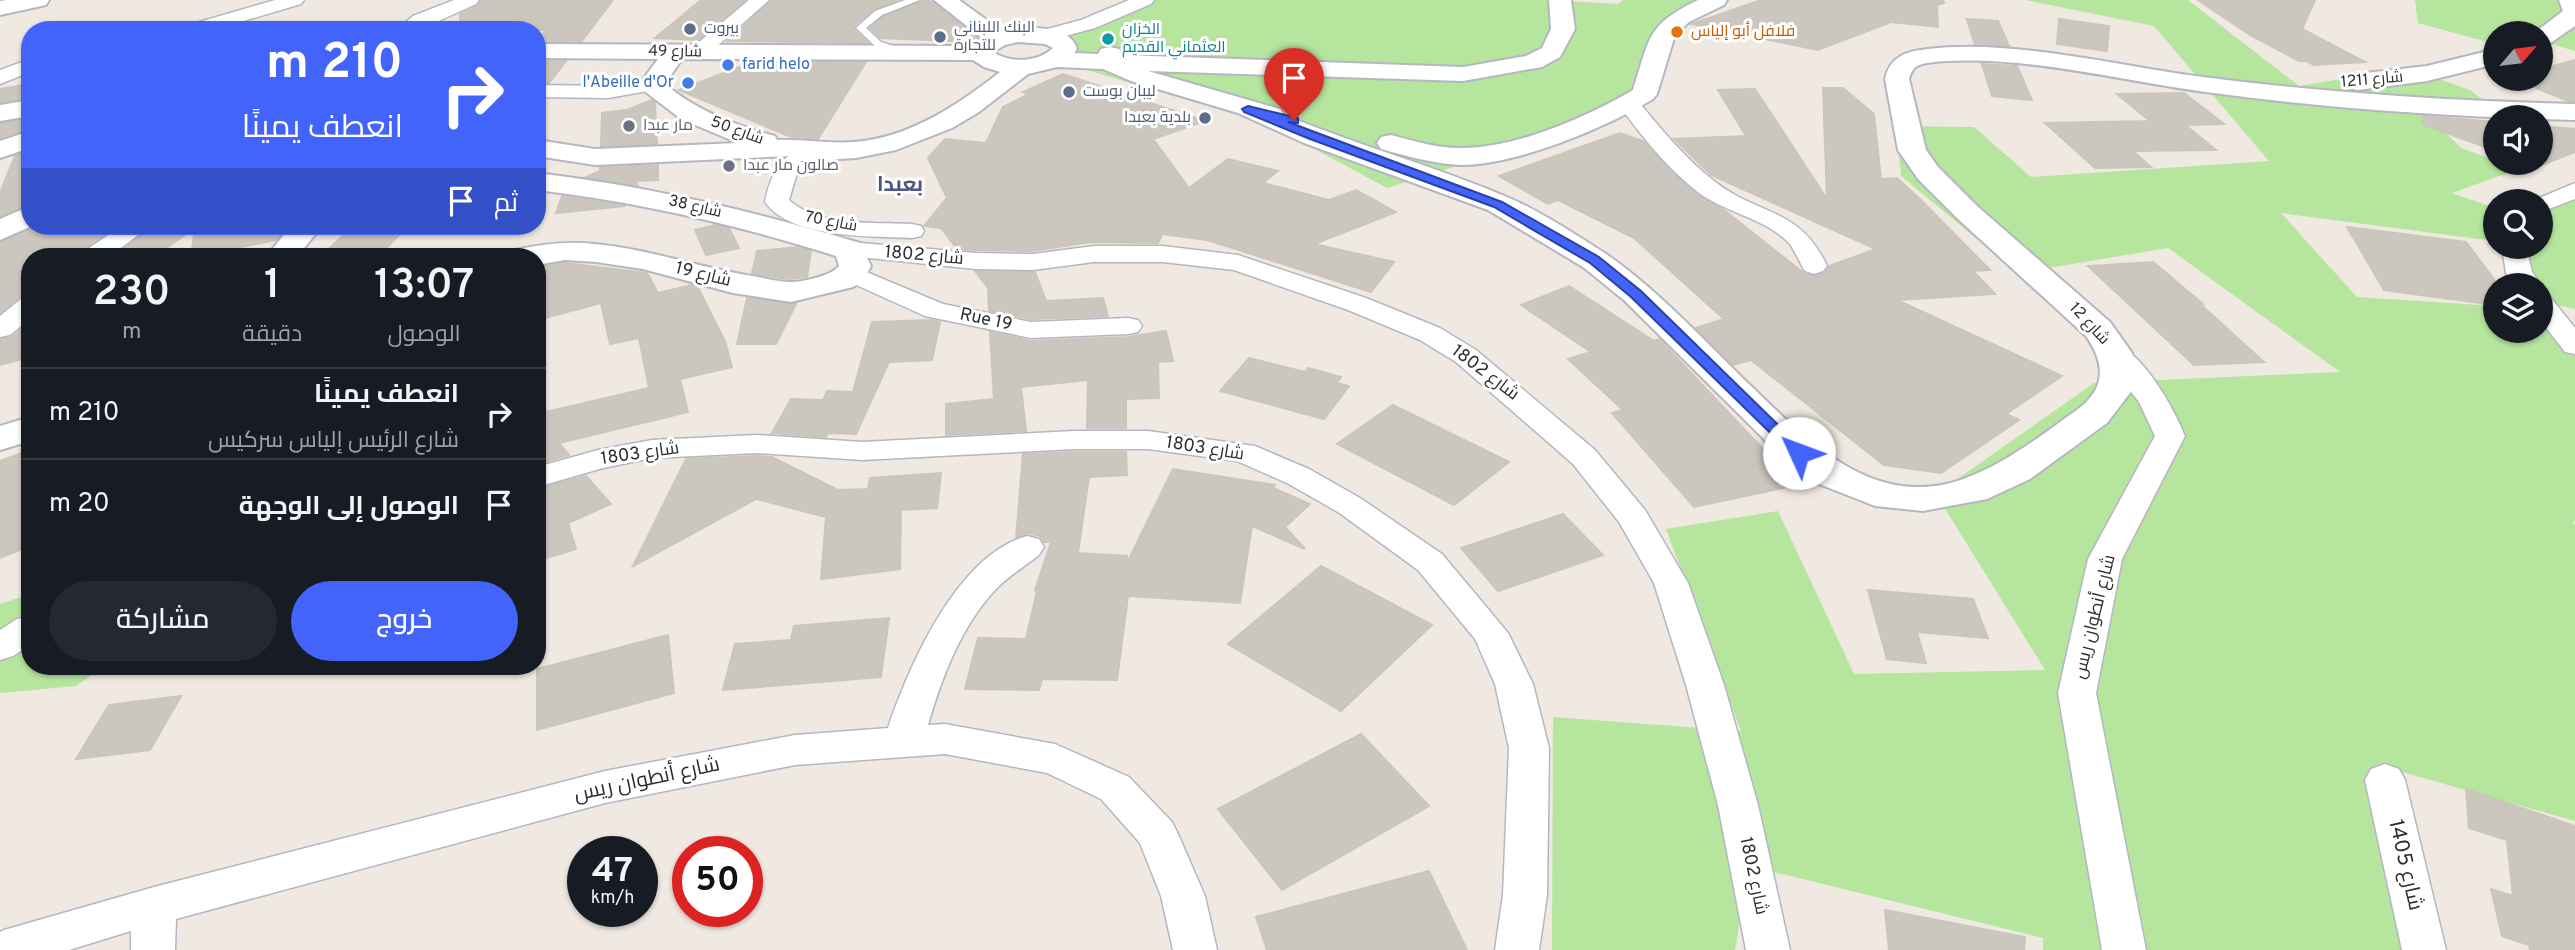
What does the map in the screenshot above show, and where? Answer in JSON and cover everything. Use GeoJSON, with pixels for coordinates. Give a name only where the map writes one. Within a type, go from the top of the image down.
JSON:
{"type":"FeatureCollection","features":[{"type":"Feature","properties":{"kind":"main road"},"geometry":{"type":"LineString","coordinates":[[0,8],[38,0]]}},
{"type":"Feature","properties":{"kind":"main road"},"geometry":{"type":"LineString","coordinates":[[944,0],[989,46],[990,62],[1023,66]]}},
{"type":"Feature","properties":{"kind":"main road"},"geometry":{"type":"LineString","coordinates":[[1110,59],[1409,62],[1483,59],[1508,55],[1529,45],[1540,29],[1537,0]]}},
{"type":"Feature","properties":{"kind":"main road"},"geometry":{"type":"LineString","coordinates":[[989,46],[1018,35],[1055,47],[1110,59],[1451,74],[1493,70],[1533,62],[1552,52],[1563,29],[1560,0]]}},
{"type":"Feature","properties":{"kind":"main road"},"geometry":{"type":"LineString","coordinates":[[1110,59],[1140,76],[1248,109],[1425,152],[1472,156],[1497,152],[1540,138],[1629,103],[1644,94],[1648,87],[1654,54],[1664,32],[1681,17],[1716,0]]}},
{"type":"Feature","properties":{"kind":"main road"},"geometry":{"type":"LineString","coordinates":[[2553,31],[2575,12],[2570,0]]}},
{"type":"Feature","properties":{"kind":"main road","name":"شارع 49"},"geometry":{"type":"LineString","coordinates":[[546,51],[912,54],[989,46]]}},
{"type":"Feature","properties":{"kind":"main road"},"geometry":{"type":"LineString","coordinates":[[546,149],[595,157],[876,146],[924,134],[955,119],[1023,66],[1055,47]]}},
{"type":"Feature","properties":{"kind":"main road"},"geometry":{"type":"LineString","coordinates":[[652,85],[687,52]]}},
{"type":"Feature","properties":{"kind":"main road","name":"شارع 12"},"geometry":{"type":"LineString","coordinates":[[1248,109],[1314,137],[1498,204],[1594,260],[1636,294],[1799,453],[1833,476],[1862,489],[1889,497],[1923,499],[1973,490],[2016,471],[2094,415],[2115,389],[2118,374],[2115,353],[2098,329],[1967,212],[1928,173],[1912,150],[1899,95],[1899,68],[1906,61],[1917,58],[1991,55],[2022,57],[2164,79],[2245,88],[2464,108],[2575,112]]}},
{"type":"Feature","properties":{"kind":"main road","name":"شارع 1211"},"geometry":{"type":"LineString","coordinates":[[2245,88],[2398,79],[2448,70],[2483,59]]}},
{"type":"Feature","properties":{"kind":"main road","name":"شارع 50"},"geometry":{"type":"LineString","coordinates":[[652,85],[668,101],[713,124],[800,150]]}},
{"type":"Feature","properties":{"kind":"main road"},"geometry":{"type":"LineString","coordinates":[[0,113],[21,110]]}},
{"type":"Feature","properties":{"kind":"main road"},"geometry":{"type":"LineString","coordinates":[[0,150],[21,142]]}},
{"type":"Feature","properties":{"kind":"main road","name":"شارع 38"},"geometry":{"type":"LineString","coordinates":[[546,182],[664,200],[770,225],[851,262]]}},
{"type":"Feature","properties":{"kind":"main road"},"geometry":{"type":"LineString","coordinates":[[0,201],[21,200]]}},
{"type":"Feature","properties":{"kind":"main road"},"geometry":{"type":"LineString","coordinates":[[0,231],[21,220]]}},
{"type":"Feature","properties":{"kind":"main road","name":"شارع 19"},"geometry":{"type":"LineString","coordinates":[[546,254],[596,253],[644,260],[733,283],[791,292],[842,279],[851,262]]}},
{"type":"Feature","properties":{"kind":"main road"},"geometry":{"type":"LineString","coordinates":[[0,439],[21,431]]}},
{"type":"Feature","properties":{"kind":"street"},"geometry":{"type":"LineString","coordinates":[[223,21],[295,0]]}},
{"type":"Feature","properties":{"kind":"street"},"geometry":{"type":"LineString","coordinates":[[421,21],[470,0]]}},
{"type":"Feature","properties":{"kind":"street"},"geometry":{"type":"LineString","coordinates":[[687,52],[760,0]]}},
{"type":"Feature","properties":{"kind":"street"},"geometry":{"type":"LineString","coordinates":[[1055,47],[1088,24],[1135,2]]}},
{"type":"Feature","properties":{"kind":"street"},"geometry":{"type":"LineString","coordinates":[[0,68],[21,66]]}},
{"type":"Feature","properties":{"kind":"street"},"geometry":{"type":"LineString","coordinates":[[0,78],[21,69]]}},
{"type":"Feature","properties":{"kind":"street"},"geometry":{"type":"LineString","coordinates":[[546,91],[608,92],[652,85]]}},
{"type":"Feature","properties":{"kind":"street"},"geometry":{"type":"LineString","coordinates":[[1629,103],[1678,163],[1708,189],[1790,230],[1810,249],[1814,266]]}},
{"type":"Feature","properties":{"kind":"street","name":"شارع 70"},"geometry":{"type":"LineString","coordinates":[[800,150],[780,183],[777,202],[781,207],[815,221],[839,227],[912,231]]}},
{"type":"Feature","properties":{"kind":"street"},"geometry":{"type":"LineString","coordinates":[[2553,200],[2575,190]]}},
{"type":"Feature","properties":{"kind":"street"},"geometry":{"type":"LineString","coordinates":[[105,248],[125,235]]}},
{"type":"Feature","properties":{"kind":"street","name":"شارع 1802"},"geometry":{"type":"LineString","coordinates":[[851,262],[1033,262],[1094,254],[1163,254],[1238,263],[1357,304],[1418,329],[1465,356],[1584,457],[1633,517],[1671,583],[1705,685],[1734,792],[1768,950]]}},
{"type":"Feature","properties":{"kind":"street","name":"Rue 19"},"geometry":{"type":"LineString","coordinates":[[851,262],[935,310],[1031,330],[1128,326]]}},
{"type":"Feature","properties":{"kind":"street"},"geometry":{"type":"LineString","coordinates":[[0,329],[21,312]]}},
{"type":"Feature","properties":{"kind":"street"},"geometry":{"type":"LineString","coordinates":[[2553,318],[2575,346]]}},
{"type":"Feature","properties":{"kind":"street","name":"شارع أنطوان ريس"},"geometry":{"type":"LineString","coordinates":[[2115,353],[2154,399],[2163,413],[2170,436],[2105,559],[2077,693],[2124,950]]}},
{"type":"Feature","properties":{"kind":"street","name":"شارع 1803"},"geometry":{"type":"LineString","coordinates":[[546,474],[598,459],[652,449],[757,444],[862,451],[1123,440],[1189,444],[1244,453],[1298,476],[1349,505],[1430,562],[1490,633],[1514,684],[1529,748],[1525,895],[1517,950]]}},
{"type":"Feature","properties":{"kind":"street"},"geometry":{"type":"LineString","coordinates":[[904,740],[922,679],[944,635],[978,587],[1027,547]]}},
{"type":"Feature","properties":{"kind":"street"},"geometry":{"type":"LineString","coordinates":[[0,648],[21,634]]}},
{"type":"Feature","properties":{"kind":"street","name":"شارع أنطوان ريس"},"geometry":{"type":"LineString","coordinates":[[4,950],[155,906],[605,787],[795,750],[945,738],[1055,759],[1115,788],[1157,834],[1183,896],[1195,950]]}},
{"type":"Feature","properties":{"kind":"street","name":"شارع 1405"},"geometry":{"type":"LineString","coordinates":[[2385,780],[2424,950]]}},
{"type":"Feature","properties":{"kind":"street"},"geometry":{"type":"LineString","coordinates":[[153,950],[155,906]]}},
{"type":"Feature","properties":{"kind":"lane"},"geometry":{"type":"LineString","coordinates":[[912,54],[878,44],[861,28],[867,19],[915,0]]}},
{"type":"Feature","properties":{"kind":"green space"},"geometry":{"type":"Polygon","coordinates":[[[1133,0],[1551,0],[1618,4],[1623,0],[1706,0],[1653,58],[1614,116],[1387,188],[1268,124],[1060,62],[1057,34],[1133,0]]]}},
{"type":"Feature","properties":{"kind":"green space"},"geometry":{"type":"Polygon","coordinates":[[[2025,0],[2188,0],[2299,86],[2408,68],[2470,90],[2489,105],[2483,105],[2483,112],[2421,108],[2461,148],[2483,156],[2483,175],[2502,175],[2452,193],[2483,204],[2483,240],[2281,213],[2357,297],[2483,305],[2483,343],[2553,343],[2553,333],[2575,354],[2575,821],[2381,766],[2415,950],[2043,950],[2043,938],[1749,866],[1735,950],[1552,950],[1553,717],[1741,731],[1666,529],[1778,511],[1854,674],[2045,670],[1936,494],[2094,383],[2340,372],[2168,248],[2018,273],[1901,176],[1896,126],[1974,127],[2031,177],[2269,161],[2154,26],[2025,0]]]}},
{"type":"Feature","properties":{"kind":"green space"},"geometry":{"type":"Polygon","coordinates":[[[2415,0],[2575,0],[2575,51],[2553,45],[2553,21],[2483,21],[2483,41],[2418,23],[2415,0]]]}},
{"type":"Feature","properties":{"kind":"green space"},"geometry":{"type":"Polygon","coordinates":[[[2575,197],[2575,309],[2553,304],[2553,273],[2514,273],[2505,259],[2553,259],[2553,203],[2575,197]]]}},
{"type":"Feature","properties":{"kind":"green space"},"geometry":{"type":"Polygon","coordinates":[[[21,597],[21,675],[92,675],[76,686],[0,693],[0,604],[21,597]]]}},
{"type":"Feature","properties":{"kind":"building"},"geometry":{"type":"Polygon","coordinates":[[[482,0],[613,0],[581,42],[546,41],[546,21],[460,21],[460,14],[477,6],[482,0]]]}},
{"type":"Feature","properties":{"kind":"building"},"geometry":{"type":"Polygon","coordinates":[[[701,0],[745,0],[698,40],[655,38],[701,0]]]}},
{"type":"Feature","properties":{"kind":"building"},"geometry":{"type":"Polygon","coordinates":[[[772,0],[897,0],[874,9],[854,26],[854,30],[868,43],[727,41],[772,0]]]}},
{"type":"Feature","properties":{"kind":"building"},"geometry":{"type":"Polygon","coordinates":[[[922,0],[929,0],[978,38],[974,42],[881,38],[870,28],[883,17],[922,0]]]}},
{"type":"Feature","properties":{"kind":"building"},"geometry":{"type":"Polygon","coordinates":[[[1761,0],[1943,0],[1944,3],[1937,5],[1938,27],[1891,22],[1818,50],[1692,24],[1761,0]]]}},
{"type":"Feature","properties":{"kind":"building"},"geometry":{"type":"Polygon","coordinates":[[[2198,0],[2315,0],[2302,29],[2365,62],[2314,65],[2299,61],[2250,35],[2198,0]]]}},
{"type":"Feature","properties":{"kind":"building"},"geometry":{"type":"Polygon","coordinates":[[[1967,19],[1998,21],[2009,46],[1975,45],[1967,19]]]}},
{"type":"Feature","properties":{"kind":"building"},"geometry":{"type":"Polygon","coordinates":[[[2059,19],[2109,26],[2107,51],[2057,44],[2059,19]]]}},
{"type":"Feature","properties":{"kind":"building"},"geometry":{"type":"Polygon","coordinates":[[[2575,60],[2575,101],[2568,101],[2543,91],[2553,91],[2553,66],[2575,60]]]}},
{"type":"Feature","properties":{"kind":"building"},"geometry":{"type":"Polygon","coordinates":[[[546,61],[566,61],[549,83],[546,83],[546,61]]]}},
{"type":"Feature","properties":{"kind":"building"},"geometry":{"type":"Polygon","coordinates":[[[752,62],[866,62],[818,139],[791,137],[679,90],[752,62]]]}},
{"type":"Feature","properties":{"kind":"building"},"geometry":{"type":"Polygon","coordinates":[[[1982,64],[2017,66],[2032,100],[1992,96],[1982,64]]]}},
{"type":"Feature","properties":{"kind":"building"},"geometry":{"type":"Polygon","coordinates":[[[1063,74],[1205,121],[1153,139],[1189,188],[1228,159],[1278,171],[1263,183],[1329,200],[1356,190],[1396,212],[1314,244],[1394,262],[1371,292],[1207,240],[1162,234],[1158,243],[1091,242],[1033,251],[976,250],[957,249],[941,228],[924,226],[947,198],[928,158],[945,139],[986,143],[1003,107],[1029,94],[1023,92],[1063,74]]]}},
{"type":"Feature","properties":{"kind":"building"},"geometry":{"type":"Polygon","coordinates":[[[21,86],[21,98],[0,102],[0,89],[21,86]]]}},
{"type":"Feature","properties":{"kind":"building"},"geometry":{"type":"Polygon","coordinates":[[[1823,88],[1843,88],[1874,114],[1881,179],[1897,178],[1920,199],[1990,270],[1973,271],[1995,294],[1897,300],[2062,376],[2006,414],[2019,420],[1941,473],[1884,465],[1751,360],[1733,365],[1696,328],[1724,319],[1634,238],[1558,200],[1548,204],[1499,176],[1620,133],[1643,141],[1697,195],[1724,210],[1805,274],[1815,276],[1825,273],[1829,266],[1876,249],[1711,175],[1674,139],[1746,136],[1718,90],[1755,89],[1827,199],[1823,88]]]}},
{"type":"Feature","properties":{"kind":"building"},"geometry":{"type":"Polygon","coordinates":[[[2184,93],[2224,124],[2185,125],[2216,150],[2133,151],[2151,167],[2095,168],[2045,123],[2150,121],[2117,94],[2184,93]]]}},
{"type":"Feature","properties":{"kind":"building","name":"مار عبدا"},"geometry":{"type":"Polygon","coordinates":[[[652,100],[655,103],[657,144],[601,146],[602,113],[627,110],[652,100]]]}},
{"type":"Feature","properties":{"kind":"building"},"geometry":{"type":"Polygon","coordinates":[[[2424,116],[2483,121],[2483,146],[2422,124],[2424,116]]]}},
{"type":"Feature","properties":{"kind":"building"},"geometry":{"type":"Polygon","coordinates":[[[21,120],[21,132],[0,138],[0,123],[21,120]]]}},
{"type":"Feature","properties":{"kind":"building"},"geometry":{"type":"Polygon","coordinates":[[[2553,127],[2575,129],[2575,152],[2553,161],[2553,127]]]}},
{"type":"Feature","properties":{"kind":"building"},"geometry":{"type":"Polygon","coordinates":[[[21,154],[21,208],[0,216],[0,193],[15,156],[21,154]]]}},
{"type":"Feature","properties":{"kind":"building"},"geometry":{"type":"Polygon","coordinates":[[[658,165],[658,180],[636,181],[638,186],[586,177],[600,171],[600,167],[658,165]]]}},
{"type":"Feature","properties":{"kind":"building"},"geometry":{"type":"Polygon","coordinates":[[[562,196],[613,204],[625,206],[556,213],[562,196]]]}},
{"type":"Feature","properties":{"kind":"building"},"geometry":{"type":"Polygon","coordinates":[[[715,225],[729,228],[739,248],[706,255],[695,230],[715,225]]]}},
{"type":"Feature","properties":{"kind":"building"},"geometry":{"type":"Polygon","coordinates":[[[2347,227],[2466,242],[2489,273],[2483,273],[2483,303],[2384,290],[2347,227]]]}},
{"type":"Feature","properties":{"kind":"building"},"geometry":{"type":"Polygon","coordinates":[[[21,232],[21,235],[104,235],[85,248],[21,248],[21,296],[0,313],[0,242],[21,232]]]}},
{"type":"Feature","properties":{"kind":"building"},"geometry":{"type":"Polygon","coordinates":[[[141,235],[185,235],[166,248],[124,248],[141,235]]]}},
{"type":"Feature","properties":{"kind":"building"},"geometry":{"type":"Polygon","coordinates":[[[194,235],[280,235],[276,240],[236,248],[192,248],[194,235]]]}},
{"type":"Feature","properties":{"kind":"building"},"geometry":{"type":"Polygon","coordinates":[[[344,235],[399,235],[386,248],[330,248],[344,235]]]}},
{"type":"Feature","properties":{"kind":"building"},"geometry":{"type":"Polygon","coordinates":[[[799,247],[811,251],[807,277],[786,279],[752,273],[757,251],[799,247]]]}},
{"type":"Feature","properties":{"kind":"building"},"geometry":{"type":"Polygon","coordinates":[[[2153,262],[2203,304],[2200,304],[2264,362],[2194,365],[2088,266],[2153,262]]]}},
{"type":"Feature","properties":{"kind":"building"},"geometry":{"type":"Polygon","coordinates":[[[565,263],[647,273],[658,293],[697,286],[725,341],[732,367],[680,379],[688,412],[559,443],[569,455],[546,461],[546,412],[649,388],[639,338],[610,344],[601,303],[546,318],[546,266],[565,263]]]}},
{"type":"Feature","properties":{"kind":"building"},"geometry":{"type":"Polygon","coordinates":[[[975,271],[1035,272],[1046,301],[1103,298],[1108,316],[1031,319],[989,311],[988,288],[975,271]]]}},
{"type":"Feature","properties":{"kind":"building"},"geometry":{"type":"Polygon","coordinates":[[[1569,286],[1654,341],[1659,339],[1797,485],[1694,507],[1612,413],[1623,410],[1568,359],[1591,352],[1521,305],[1569,286]]]}},
{"type":"Feature","properties":{"kind":"building"},"geometry":{"type":"Polygon","coordinates":[[[747,298],[796,304],[776,344],[737,344],[747,298]]]}},
{"type":"Feature","properties":{"kind":"building"},"geometry":{"type":"Polygon","coordinates":[[[872,322],[940,322],[932,360],[889,362],[856,434],[828,433],[826,437],[772,433],[791,399],[823,400],[827,391],[853,392],[872,322]]]}},
{"type":"Feature","properties":{"kind":"building"},"geometry":{"type":"Polygon","coordinates":[[[21,330],[21,359],[0,365],[0,339],[12,337],[21,330]]]}},
{"type":"Feature","properties":{"kind":"building"},"geometry":{"type":"Polygon","coordinates":[[[1166,331],[1173,361],[1158,362],[1159,398],[1126,399],[1126,428],[1087,428],[1088,380],[1021,387],[1026,431],[946,435],[946,404],[994,399],[990,332],[1031,341],[1128,337],[1166,331]]]}},
{"type":"Feature","properties":{"kind":"building"},"geometry":{"type":"Polygon","coordinates":[[[1249,358],[1305,372],[1308,368],[1341,377],[1337,383],[1349,386],[1324,419],[1220,391],[1249,358]]]}},
{"type":"Feature","properties":{"kind":"building"},"geometry":{"type":"Polygon","coordinates":[[[1393,405],[1509,462],[1454,505],[1337,444],[1393,405]]]}},
{"type":"Feature","properties":{"kind":"building"},"geometry":{"type":"Polygon","coordinates":[[[1126,452],[1127,475],[1089,477],[1078,553],[1127,556],[1127,563],[1173,469],[1275,485],[1273,488],[1310,504],[1285,527],[1305,549],[1252,526],[1240,603],[1128,596],[1117,680],[1042,679],[1039,690],[965,689],[978,638],[1026,639],[1037,591],[1035,590],[1051,542],[1044,542],[1040,536],[1028,533],[1016,538],[1023,454],[1126,452]]]}},
{"type":"Feature","properties":{"kind":"building"},"geometry":{"type":"Polygon","coordinates":[[[21,453],[21,550],[0,558],[0,461],[21,453]]]}},
{"type":"Feature","properties":{"kind":"building"},"geometry":{"type":"Polygon","coordinates":[[[772,457],[838,490],[868,489],[870,478],[941,473],[937,508],[901,510],[900,569],[821,579],[826,517],[756,499],[633,566],[686,459],[772,457]]]}},
{"type":"Feature","properties":{"kind":"building"},"geometry":{"type":"Polygon","coordinates":[[[586,476],[611,504],[568,523],[576,549],[546,558],[546,487],[586,476]]]}},
{"type":"Feature","properties":{"kind":"building"},"geometry":{"type":"Polygon","coordinates":[[[1563,514],[1603,555],[1498,591],[1461,548],[1563,514]]]}},
{"type":"Feature","properties":{"kind":"building"},"geometry":{"type":"Polygon","coordinates":[[[1321,566],[1432,625],[1341,711],[1228,644],[1321,566]]]}},
{"type":"Feature","properties":{"kind":"building"},"geometry":{"type":"Polygon","coordinates":[[[1868,590],[1973,599],[1988,638],[1917,632],[1926,663],[1887,659],[1868,590]]]}},
{"type":"Feature","properties":{"kind":"building"},"geometry":{"type":"Polygon","coordinates":[[[889,618],[881,677],[723,690],[735,644],[791,640],[794,626],[889,618]]]}},
{"type":"Feature","properties":{"kind":"building"},"geometry":{"type":"Polygon","coordinates":[[[668,635],[674,693],[537,730],[537,675],[546,675],[546,667],[668,635]]]}},
{"type":"Feature","properties":{"kind":"building"},"geometry":{"type":"Polygon","coordinates":[[[181,696],[150,750],[76,759],[109,705],[181,696]]]}},
{"type":"Feature","properties":{"kind":"building"},"geometry":{"type":"Polygon","coordinates":[[[1361,734],[1429,806],[1282,890],[1218,809],[1361,734]]]}},
{"type":"Feature","properties":{"kind":"building"},"geometry":{"type":"Polygon","coordinates":[[[2466,789],[2575,826],[2575,950],[2530,950],[2529,945],[2502,936],[2491,889],[2513,896],[2507,840],[2469,828],[2466,789]]]}},
{"type":"Feature","properties":{"kind":"building"},"geometry":{"type":"Polygon","coordinates":[[[1429,871],[1467,950],[1267,950],[1256,917],[1429,871]]]}},
{"type":"Feature","properties":{"kind":"building"},"geometry":{"type":"Polygon","coordinates":[[[1885,910],[2025,937],[2024,950],[1889,950],[1885,910]]]}},
{"type":"Feature","properties":{"kind":"place","name":"بيروت"},"geometry":{"type":"Point","coordinates":[690,29]}},
{"type":"Feature","properties":{"kind":"place","name":"فلافل أبو إلياس"},"geometry":{"type":"Point","coordinates":[1677,32]}},
{"type":"Feature","properties":{"kind":"place","name":"البنك اللبناني للتجارة"},"geometry":{"type":"Point","coordinates":[940,37]}},
{"type":"Feature","properties":{"kind":"place","name":"الخزان العثماني القديم"},"geometry":{"type":"Point","coordinates":[1108,39]}},
{"type":"Feature","properties":{"kind":"place","name":"farid helo"},"geometry":{"type":"Point","coordinates":[728,65]}},
{"type":"Feature","properties":{"kind":"place","name":"l'Abeille d'Or"},"geometry":{"type":"Point","coordinates":[688,83]}},
{"type":"Feature","properties":{"kind":"place","name":"ليبان بوست"},"geometry":{"type":"Point","coordinates":[1069,92]}},
{"type":"Feature","properties":{"kind":"place","name":"بلدية بعبدا"},"geometry":{"type":"Point","coordinates":[1205,118]}},
{"type":"Feature","properties":{"kind":"place","name":"مار عبدا"},"geometry":{"type":"Point","coordinates":[629,126]}},
{"type":"Feature","properties":{"kind":"place","name":"صالون مار عبدا"},"geometry":{"type":"Point","coordinates":[729,166]}},
{"type":"Feature","properties":{"kind":"district","name":"بعبدا"},"geometry":{"type":"Point","coordinates":[900,185]}},
{"type":"Feature","properties":{"kind":"route"},"geometry":{"type":"LineString","coordinates":[[1294,120],[1248,109],[1314,137],[1498,204],[1594,260],[1636,294],[1799,453]]}}]}
